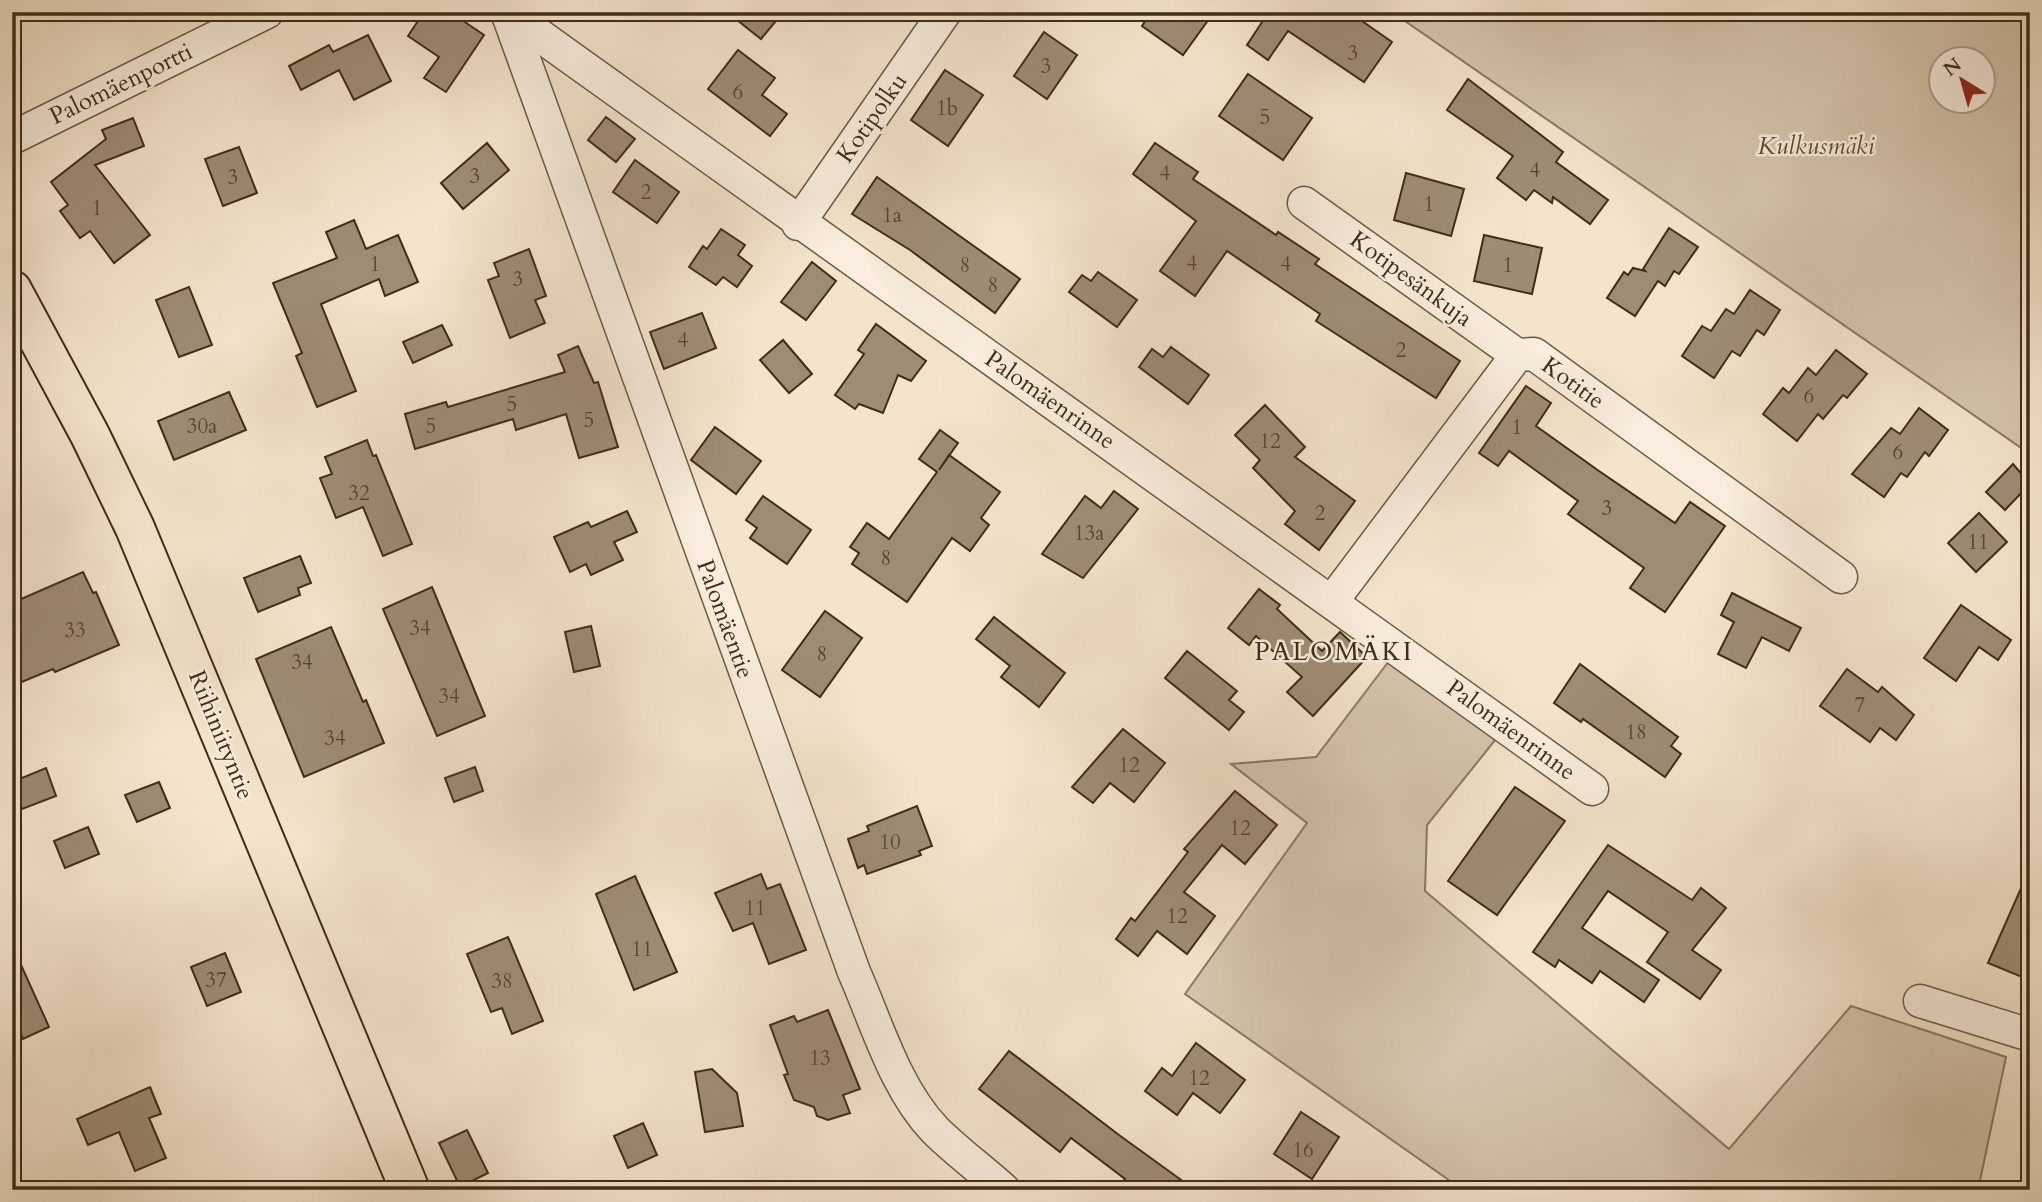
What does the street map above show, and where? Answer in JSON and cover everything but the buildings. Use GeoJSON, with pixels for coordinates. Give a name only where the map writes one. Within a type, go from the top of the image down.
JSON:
{"type":"FeatureCollection","features":[{"type":"Feature","properties":{"kind":"main road","name":"Riihiniityntie"},"geometry":{"type":"LineString","coordinates":[[12,290],[90,435],[135,528],[410,1190]]}},
{"type":"Feature","properties":{"kind":"street","name":"Palomäenportti"},"geometry":{"type":"LineString","coordinates":[[12,138],[267,12]]}},
{"type":"Feature","properties":{"kind":"street","name":"Palomäenrinne"},"geometry":{"type":"LineString","coordinates":[[507,12],[798,225],[1060,405],[1592,789]]}},
{"type":"Feature","properties":{"kind":"street","name":"Palomäentie"},"geometry":{"type":"LineString","coordinates":[[507,12],[854,972],[898,1074],[920,1111],[935,1129],[1004,1190]]}},
{"type":"Feature","properties":{"kind":"street","name":"Kotipolku"},"geometry":{"type":"LineString","coordinates":[[798,225],[945,12]]}},
{"type":"Feature","properties":{"kind":"street","name":"Kotipesänkuja"},"geometry":{"type":"LineString","coordinates":[[1304,203],[1517,355]]}},
{"type":"Feature","properties":{"kind":"street","name":"Kotitie"},"geometry":{"type":"LineString","coordinates":[[1333,600],[1517,355],[1534,354],[1841,577]]}},
{"type":"Feature","properties":{"kind":"street"},"geometry":{"type":"LineString","coordinates":[[1920,1001],[2030,1035]]}},
{"type":"Feature","properties":{"kind":"green space","name":"Kulkusmäki"},"geometry":{"type":"Polygon","coordinates":[[[1392,12],[2030,12],[2030,454],[1392,12]]]}},
{"type":"Feature","properties":{"kind":"green space"},"geometry":{"type":"Polygon","coordinates":[[[1389,661],[1500,734],[1427,825],[1425,891],[1729,1149],[1851,1006],[2006,1057],[1978,1190],[1463,1190],[1185,994],[1307,823],[1231,764],[1316,757],[1389,661]]]}},
{"type":"Feature","properties":{"kind":"district","name":"PALOMÄKI"},"geometry":{"type":"Point","coordinates":[1334,651]}}]}
